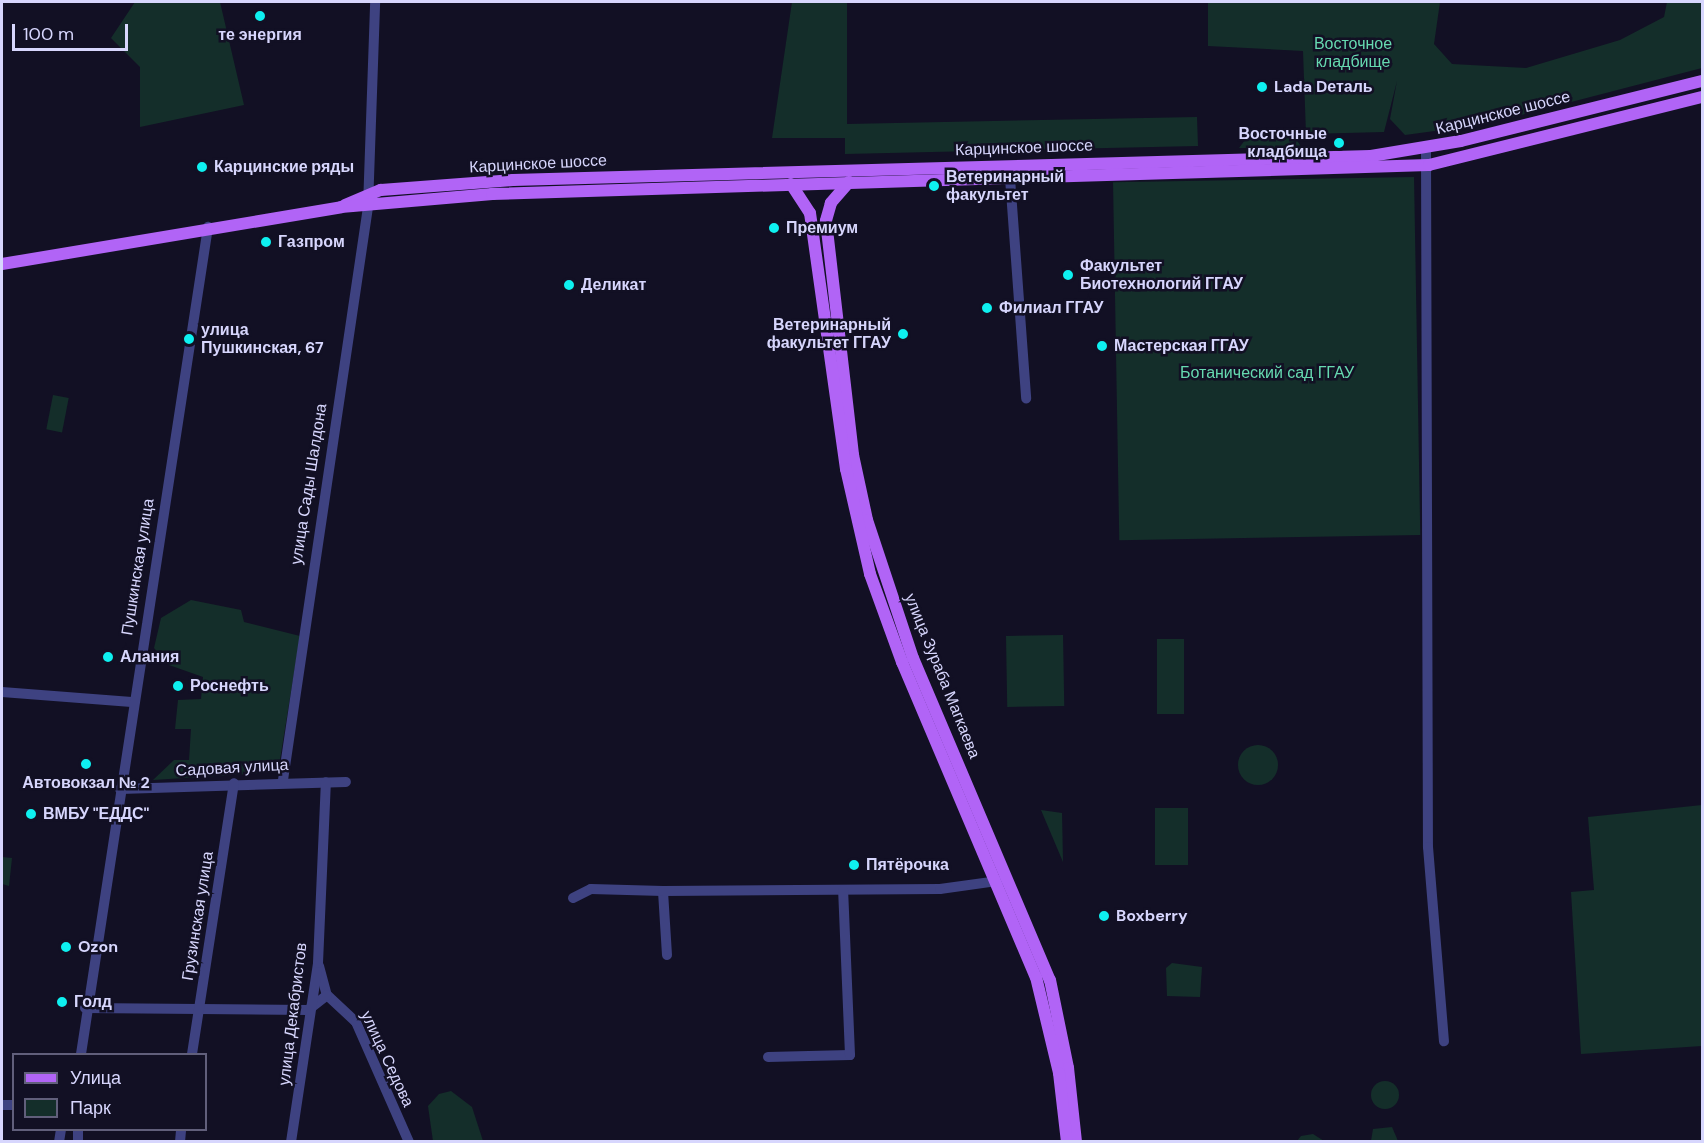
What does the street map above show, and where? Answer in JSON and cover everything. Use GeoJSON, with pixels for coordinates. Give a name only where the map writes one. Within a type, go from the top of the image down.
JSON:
{"type":"FeatureCollection","features":[{"type":"Feature","properties":{"kind":"main road","name":"Карцинское шоссе"},"geometry":{"type":"LineString","coordinates":[[341,207],[369,193],[513,180],[1371,156],[1426,149],[1702,81]]}},
{"type":"Feature","properties":{"kind":"main road","name":"Карцинское шоссе"},"geometry":{"type":"LineString","coordinates":[[2,264],[208,227],[341,207],[368,207],[504,193],[1429,165],[1702,97]]}},
{"type":"Feature","properties":{"kind":"main road"},"geometry":{"type":"LineString","coordinates":[[810,213],[823,182],[840,170]]}},
{"type":"Feature","properties":{"kind":"main road"},"geometry":{"type":"LineString","coordinates":[[809,171],[823,182]]}},
{"type":"Feature","properties":{"kind":"main road","name":"улица Зураба Магкаева"},"geometry":{"type":"LineString","coordinates":[[823,182],[853,455],[876,554],[908,660],[1039,986],[1059,1073],[1067,1142]]}},
{"type":"Feature","properties":{"kind":"main road"},"geometry":{"type":"LineString","coordinates":[[826,214],[849,182]]}},
{"type":"Feature","properties":{"kind":"main road","name":"улица Зураба Магкаева"},"geometry":{"type":"LineString","coordinates":[[791,184],[810,213],[846,470],[870,573],[1050,980],[1068,1068],[1076,1142]]}},
{"type":"Feature","properties":{"kind":"street","name":"улица Сады Шалдона"},"geometry":{"type":"LineString","coordinates":[[283,780],[368,207],[375,2]]}},
{"type":"Feature","properties":{"kind":"street"},"geometry":{"type":"LineString","coordinates":[[1426,149],[1429,165],[1428,847],[1444,1041]]}},
{"type":"Feature","properties":{"kind":"street"},"geometry":{"type":"LineString","coordinates":[[1010,178],[1026,398]]}},
{"type":"Feature","properties":{"kind":"street","name":"Пушкинская улица"},"geometry":{"type":"LineString","coordinates":[[81,1053],[85,1008],[132,702],[208,227]]}},
{"type":"Feature","properties":{"kind":"street"},"geometry":{"type":"LineString","coordinates":[[2,692],[132,702]]}},
{"type":"Feature","properties":{"kind":"street","name":"Садовая улица"},"geometry":{"type":"LineString","coordinates":[[120,789],[283,780],[346,782]]}},
{"type":"Feature","properties":{"kind":"street","name":"улица Декабристов"},"geometry":{"type":"LineString","coordinates":[[291,1142],[308,1010],[318,963],[326,782]]}},
{"type":"Feature","properties":{"kind":"street","name":"Грузинская улица"},"geometry":{"type":"LineString","coordinates":[[192,1053],[234,783]]}},
{"type":"Feature","properties":{"kind":"street"},"geometry":{"type":"LineString","coordinates":[[573,898],[591,889],[843,891],[998,881]]}},
{"type":"Feature","properties":{"kind":"street"},"geometry":{"type":"LineString","coordinates":[[663,891],[666,955]]}},
{"type":"Feature","properties":{"kind":"street"},"geometry":{"type":"LineString","coordinates":[[768,1057],[850,1055],[843,891]]}},
{"type":"Feature","properties":{"kind":"street"},"geometry":{"type":"LineString","coordinates":[[85,1008],[308,1010],[327,995],[318,963]]}},
{"type":"Feature","properties":{"kind":"street","name":"улица Седова"},"geometry":{"type":"LineString","coordinates":[[327,995],[356,1022],[409,1142]]}},
{"type":"Feature","properties":{"kind":"green space"},"geometry":{"type":"Polygon","coordinates":[[[135,2],[220,2],[244,105],[140,127],[140,67],[111,38],[135,2]]]}},
{"type":"Feature","properties":{"kind":"green space"},"geometry":{"type":"Polygon","coordinates":[[[792,2],[847,2],[847,124],[1197,117],[1198,146],[845,154],[845,138],[772,138],[792,2]]]}},
{"type":"Feature","properties":{"kind":"green space","name":"Восточное кладбище"},"geometry":{"type":"Polygon","coordinates":[[[1208,2],[1440,2],[1434,44],[1452,64],[1526,68],[1620,40],[1664,17],[1667,2],[1702,2],[1702,68],[1486,124],[1405,135],[1390,119],[1397,81],[1384,132],[1306,134],[1303,51],[1208,46],[1208,2]]]}},
{"type":"Feature","properties":{"kind":"green space"},"geometry":{"type":"Polygon","coordinates":[[[1248,136],[1294,136],[1302,148],[1239,148],[1248,136]]]}},
{"type":"Feature","properties":{"kind":"green space","name":"Ботанический сад ГГАУ"},"geometry":{"type":"Polygon","coordinates":[[[1414,177],[1420,535],[1119,540],[1113,182],[1414,177]]]}},
{"type":"Feature","properties":{"kind":"green space"},"geometry":{"type":"Polygon","coordinates":[[[53,395],[69,398],[62,432],[46,429],[53,395]]]}},
{"type":"Feature","properties":{"kind":"green space"},"geometry":{"type":"Polygon","coordinates":[[[191,600],[241,610],[244,622],[300,636],[278,772],[153,780],[174,760],[189,760],[191,729],[175,729],[178,700],[201,699],[203,677],[169,665],[154,648],[161,618],[191,600]]]}},
{"type":"Feature","properties":{"kind":"green space"},"geometry":{"type":"Polygon","coordinates":[[[1063,635],[1064,706],[1007,707],[1006,636],[1063,635]]]}},
{"type":"Feature","properties":{"kind":"green space"},"geometry":{"type":"Polygon","coordinates":[[[1157,639],[1184,639],[1184,714],[1157,714],[1157,639]]]}},
{"type":"Feature","properties":{"kind":"green space"},"geometry":{"type":"Polygon","coordinates":[[[1258,745],[1272,751],[1278,765],[1272,779],[1258,785],[1244,779],[1238,765],[1244,751],[1258,745]]]}},
{"type":"Feature","properties":{"kind":"green space"},"geometry":{"type":"Polygon","coordinates":[[[1702,805],[1702,1046],[1581,1054],[1571,892],[1594,890],[1588,817],[1702,805]]]}},
{"type":"Feature","properties":{"kind":"green space"},"geometry":{"type":"Polygon","coordinates":[[[1155,808],[1188,808],[1188,865],[1155,865],[1155,808]]]}},
{"type":"Feature","properties":{"kind":"green space"},"geometry":{"type":"Polygon","coordinates":[[[1041,810],[1062,813],[1063,862],[1041,810]]]}},
{"type":"Feature","properties":{"kind":"green space"},"geometry":{"type":"Polygon","coordinates":[[[2,857],[12,858],[9,886],[2,884],[2,857]]]}},
{"type":"Feature","properties":{"kind":"green space"},"geometry":{"type":"Polygon","coordinates":[[[1172,963],[1202,967],[1200,997],[1167,996],[1166,968],[1172,963]]]}},
{"type":"Feature","properties":{"kind":"green space"},"geometry":{"type":"Polygon","coordinates":[[[1385,1081],[1395,1085],[1399,1095],[1395,1105],[1385,1109],[1375,1105],[1371,1095],[1375,1085],[1385,1081]]]}},
{"type":"Feature","properties":{"kind":"green space"},"geometry":{"type":"Polygon","coordinates":[[[451,1091],[472,1107],[483,1141],[433,1141],[428,1106],[439,1094],[451,1091]]]}},
{"type":"Feature","properties":{"kind":"green space"},"geometry":{"type":"Polygon","coordinates":[[[1392,1127],[1398,1141],[1371,1141],[1373,1129],[1392,1127]]]}},
{"type":"Feature","properties":{"kind":"green space"},"geometry":{"type":"Polygon","coordinates":[[[1313,1134],[1324,1141],[1297,1141],[1301,1136],[1313,1134]]]}},
{"type":"Feature","properties":{"kind":"place","name":"те энергия"},"geometry":{"type":"Point","coordinates":[260,16]}},
{"type":"Feature","properties":{"kind":"place","name":"Lada Dеталь"},"geometry":{"type":"Point","coordinates":[1262,87]}},
{"type":"Feature","properties":{"kind":"place","name":"Восточные кладбища"},"geometry":{"type":"Point","coordinates":[1339,143]}},
{"type":"Feature","properties":{"kind":"place","name":"Карцинские ряды"},"geometry":{"type":"Point","coordinates":[202,167]}},
{"type":"Feature","properties":{"kind":"place","name":"Ветеринарный факультет"},"geometry":{"type":"Point","coordinates":[934,186]}},
{"type":"Feature","properties":{"kind":"place","name":"Премиум"},"geometry":{"type":"Point","coordinates":[774,228]}},
{"type":"Feature","properties":{"kind":"place","name":"Газпром"},"geometry":{"type":"Point","coordinates":[266,242]}},
{"type":"Feature","properties":{"kind":"place","name":"Факультет Биотехнологий ГГАУ"},"geometry":{"type":"Point","coordinates":[1068,275]}},
{"type":"Feature","properties":{"kind":"place","name":"Деликат"},"geometry":{"type":"Point","coordinates":[569,285]}},
{"type":"Feature","properties":{"kind":"place","name":"Филиал ГГАУ"},"geometry":{"type":"Point","coordinates":[987,308]}},
{"type":"Feature","properties":{"kind":"place","name":"Ветеринарный факультет ГГАУ"},"geometry":{"type":"Point","coordinates":[903,334]}},
{"type":"Feature","properties":{"kind":"place","name":"улица Пушкинская, 67"},"geometry":{"type":"Point","coordinates":[189,339]}},
{"type":"Feature","properties":{"kind":"place","name":"Мастерская ГГАУ"},"geometry":{"type":"Point","coordinates":[1102,346]}},
{"type":"Feature","properties":{"kind":"place","name":"Алания"},"geometry":{"type":"Point","coordinates":[108,657]}},
{"type":"Feature","properties":{"kind":"place","name":"Роснефть"},"geometry":{"type":"Point","coordinates":[178,686]}},
{"type":"Feature","properties":{"kind":"place","name":"Автовокзал № 2"},"geometry":{"type":"Point","coordinates":[86,764]}},
{"type":"Feature","properties":{"kind":"place","name":"ВМБУ \"ЕДДС\""},"geometry":{"type":"Point","coordinates":[31,814]}},
{"type":"Feature","properties":{"kind":"place","name":"Пятёрочка"},"geometry":{"type":"Point","coordinates":[854,865]}},
{"type":"Feature","properties":{"kind":"place","name":"Boxberry"},"geometry":{"type":"Point","coordinates":[1104,916]}},
{"type":"Feature","properties":{"kind":"place","name":"Ozon"},"geometry":{"type":"Point","coordinates":[66,947]}},
{"type":"Feature","properties":{"kind":"place","name":"Голд"},"geometry":{"type":"Point","coordinates":[62,1002]}}]}
